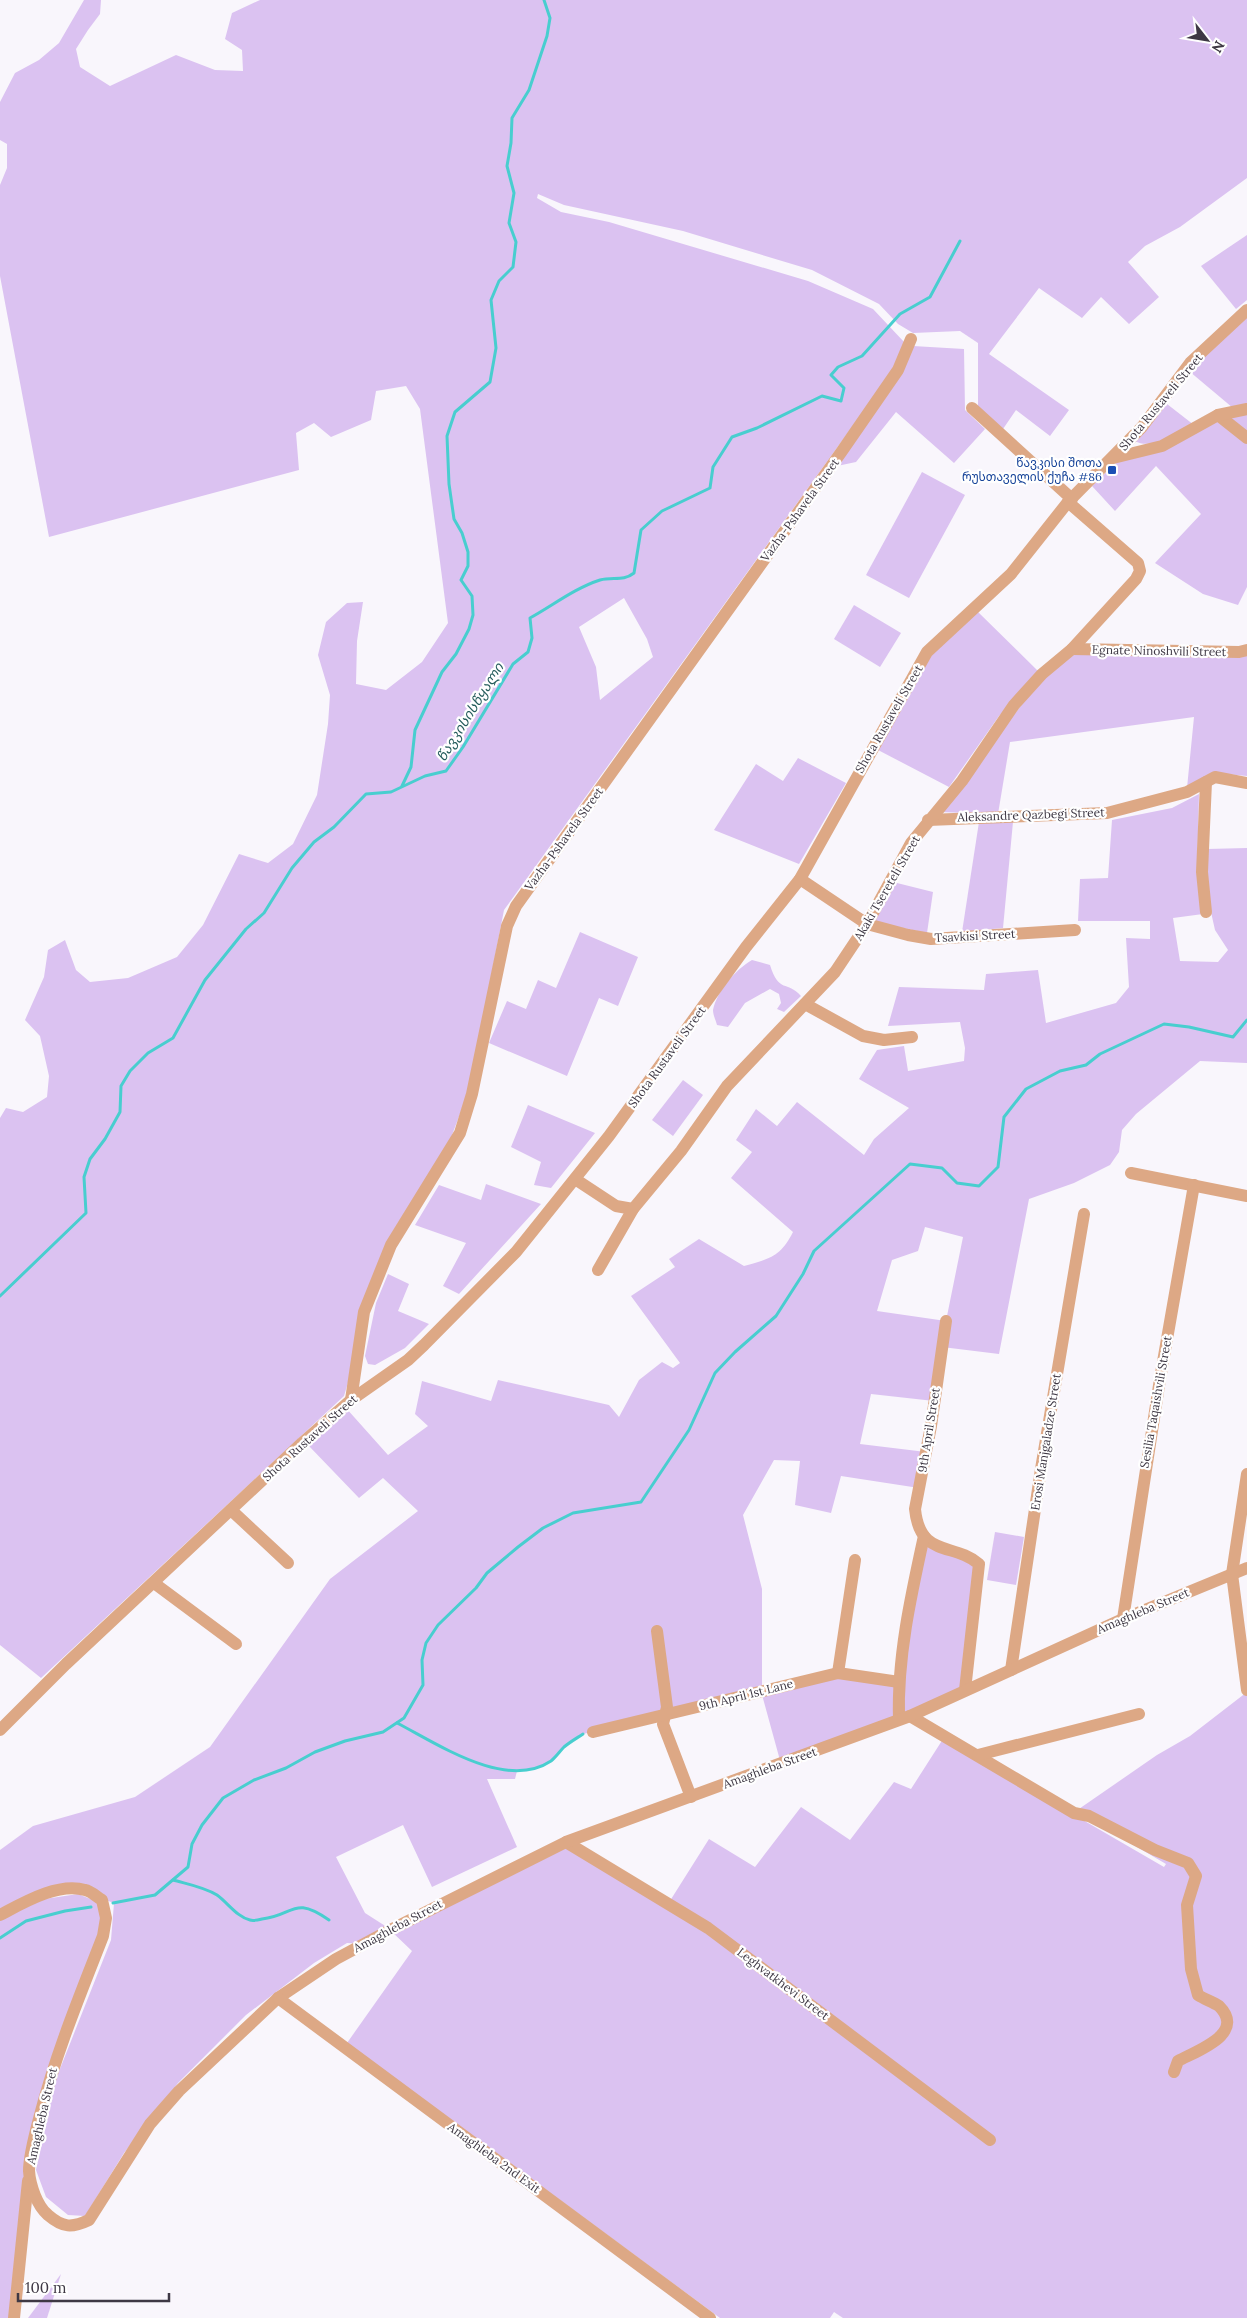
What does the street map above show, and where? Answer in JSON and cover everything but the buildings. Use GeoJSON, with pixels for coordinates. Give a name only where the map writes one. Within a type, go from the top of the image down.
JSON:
{"type":"FeatureCollection","features":[{"type":"Feature","properties":{"kind":"street","name":"Shota Rustaveli Street"},"geometry":{"type":"LineString","coordinates":[[0,1730],[66,1664],[351,1400],[408,1360],[516,1252],[666,1059],[746,947],[800,879],[927,652],[1011,574],[1070,500],[1142,427],[1190,363],[1247,310]]}},
{"type":"Feature","properties":{"kind":"street","name":"Vazha-Pshavela Street"},"geometry":{"type":"LineString","coordinates":[[351,1400],[364,1312],[391,1245],[460,1133],[472,1094],[507,926],[516,906],[859,427],[898,370],[911,339]]}},
{"type":"Feature","properties":{"kind":"street","name":"Akaki Tsereteli Street"},"geometry":{"type":"LineString","coordinates":[[598,1270],[633,1209],[681,1151],[727,1086],[835,972],[867,924],[911,842],[962,781],[1014,705],[1042,674],[1072,649],[1136,578],[1140,571],[1138,564],[972,408]]}},
{"type":"Feature","properties":{"kind":"street"},"geometry":{"type":"LineString","coordinates":[[1113,458],[1162,446],[1218,416],[1247,409]]}},
{"type":"Feature","properties":{"kind":"street"},"geometry":{"type":"LineString","coordinates":[[1218,416],[1247,438]]}},
{"type":"Feature","properties":{"kind":"street","name":"Egnate Ninoshvili Street"},"geometry":{"type":"LineString","coordinates":[[1072,649],[1239,652],[1247,650]]}},
{"type":"Feature","properties":{"kind":"street","name":"Aleksandre Qazbegi Street"},"geometry":{"type":"LineString","coordinates":[[928,820],[1106,813],[1187,792],[1215,777],[1247,783]]}},
{"type":"Feature","properties":{"kind":"street"},"geometry":{"type":"LineString","coordinates":[[1206,782],[1202,872],[1206,912]]}},
{"type":"Feature","properties":{"kind":"street","name":"Tsavkisi Street"},"geometry":{"type":"LineString","coordinates":[[800,879],[867,924],[885,930],[931,939],[1075,930]]}},
{"type":"Feature","properties":{"kind":"street"},"geometry":{"type":"LineString","coordinates":[[805,1004],[863,1036],[884,1040],[912,1037]]}},
{"type":"Feature","properties":{"kind":"street"},"geometry":{"type":"LineString","coordinates":[[1131,1173],[1247,1196]]}},
{"type":"Feature","properties":{"kind":"street"},"geometry":{"type":"LineString","coordinates":[[574,1179],[616,1206],[633,1209]]}},
{"type":"Feature","properties":{"kind":"street","name":"Sesilia Taqaishvili Street"},"geometry":{"type":"LineString","coordinates":[[1123,1619],[1156,1398],[1194,1185]]}},
{"type":"Feature","properties":{"kind":"street","name":"Erosi Manjgaladze Street"},"geometry":{"type":"LineString","coordinates":[[1011,1670],[1041,1469],[1084,1214]]}},
{"type":"Feature","properties":{"kind":"street","name":"9th April Street"},"geometry":{"type":"LineString","coordinates":[[924,1536],[916,1522],[915,1509],[931,1426],[946,1322]]}},
{"type":"Feature","properties":{"kind":"street"},"geometry":{"type":"LineString","coordinates":[[1247,1474],[1232,1574],[1247,1690]]}},
{"type":"Feature","properties":{"kind":"street"},"geometry":{"type":"LineString","coordinates":[[231,1510],[288,1563]]}},
{"type":"Feature","properties":{"kind":"street"},"geometry":{"type":"LineString","coordinates":[[924,1536],[899,1682],[904,1718],[978,1755],[1074,1813],[1089,1816],[1155,1850],[1188,1863],[1196,1876],[1187,1906],[1191,1969],[1198,1995],[1218,2006],[1228,2017],[1228,2026],[1222,2039],[1178,2061],[1174,2072]]}},
{"type":"Feature","properties":{"kind":"street"},"geometry":{"type":"LineString","coordinates":[[924,1536],[934,1546],[974,1559],[979,1564],[965,1690]]}},
{"type":"Feature","properties":{"kind":"street"},"geometry":{"type":"LineString","coordinates":[[838,1673],[855,1560]]}},
{"type":"Feature","properties":{"kind":"street","name":"Amaghleba Street"},"geometry":{"type":"LineString","coordinates":[[0,1915],[53,1891],[72,1888],[86,1890],[102,1900],[106,1918],[103,1936],[53,2067],[37,2128],[29,2171],[36,2197],[44,2212],[57,2223],[75,2226],[89,2220],[150,2124],[179,2091],[278,1998],[336,1959],[566,1842],[904,1718],[1123,1619],[1247,1568]]}},
{"type":"Feature","properties":{"kind":"street"},"geometry":{"type":"LineString","coordinates":[[154,1583],[236,1644]]}},
{"type":"Feature","properties":{"kind":"street"},"geometry":{"type":"LineString","coordinates":[[657,1631],[667,1707],[663,1724],[691,1797]]}},
{"type":"Feature","properties":{"kind":"street","name":"9th April 1st Lane"},"geometry":{"type":"LineString","coordinates":[[593,1732],[838,1673],[899,1682]]}},
{"type":"Feature","properties":{"kind":"street"},"geometry":{"type":"LineString","coordinates":[[978,1755],[1139,1714]]}},
{"type":"Feature","properties":{"kind":"street","name":"Leghvatkhevi Street"},"geometry":{"type":"LineString","coordinates":[[566,1842],[708,1928],[990,2140]]}},
{"type":"Feature","properties":{"kind":"street","name":"Amaghleba 2nd Exit"},"geometry":{"type":"LineString","coordinates":[[278,1998],[710,2318]]}},
{"type":"Feature","properties":{"kind":"street"},"geometry":{"type":"LineString","coordinates":[[14,2318],[29,2171]]}},
{"type":"Feature","properties":{"kind":"shaded area"},"geometry":{"type":"Polygon","coordinates":[[[84,0],[101,0],[100,14],[76,49],[80,67],[110,86],[176,55],[215,70],[243,71],[242,50],[225,39],[232,13],[260,0],[1247,0],[1247,178],[1180,227],[1145,246],[1128,262],[1159,297],[1129,324],[1101,297],[1082,318],[1039,288],[989,354],[1069,410],[1050,436],[1016,410],[1003,429],[978,407],[978,343],[960,331],[913,333],[898,324],[879,304],[812,270],[683,231],[564,205],[538,194],[537,198],[561,212],[609,222],[808,281],[873,309],[905,343],[893,370],[504,910],[469,1090],[449,1143],[393,1231],[344,1396],[41,1678],[0,1645],[0,1118],[6,1108],[23,1112],[47,1097],[49,1076],[40,1036],[25,1020],[44,977],[48,950],[65,940],[76,970],[90,982],[128,978],[177,957],[203,925],[239,854],[268,863],[293,844],[317,795],[328,724],[330,695],[318,655],[326,622],[347,603],[363,602],[357,641],[356,684],[386,690],[422,662],[448,623],[420,409],[406,386],[376,391],[371,420],[331,437],[314,423],[296,433],[299,470],[49,537],[0,276],[0,185],[7,168],[7,144],[0,140],[0,102],[15,73],[39,60],[59,43],[84,0]],[[624,598],[579,627],[596,667],[600,700],[653,657],[647,639],[624,598]]]}},
{"type":"Feature","properties":{"kind":"shaded area"},"geometry":{"type":"Polygon","coordinates":[[[1247,235],[1247,300],[1236,309],[1201,266],[1247,235]]]}},
{"type":"Feature","properties":{"kind":"shaded area"},"geometry":{"type":"Polygon","coordinates":[[[1247,316],[1247,405],[1233,408],[1189,371],[1247,316]]]}},
{"type":"Feature","properties":{"kind":"shaded area"},"geometry":{"type":"Polygon","coordinates":[[[913,346],[964,349],[965,410],[985,429],[954,463],[896,412],[856,462],[837,466],[913,346]]]}},
{"type":"Feature","properties":{"kind":"shaded area"},"geometry":{"type":"Polygon","coordinates":[[[1167,404],[1194,425],[1157,442],[1149,444],[1135,441],[1167,404]]]}},
{"type":"Feature","properties":{"kind":"shaded area"},"geometry":{"type":"Polygon","coordinates":[[[1247,413],[1247,434],[1225,417],[1247,413]]]}},
{"type":"Feature","properties":{"kind":"shaded area"},"geometry":{"type":"Polygon","coordinates":[[[1218,419],[1247,443],[1247,587],[1238,605],[1203,594],[1155,563],[1201,514],[1156,466],[1115,511],[1092,486],[1117,462],[1218,419]]]}},
{"type":"Feature","properties":{"kind":"shaded area"},"geometry":{"type":"Polygon","coordinates":[[[922,472],[965,495],[909,598],[866,575],[922,472]]]}},
{"type":"Feature","properties":{"kind":"shaded area"},"geometry":{"type":"Polygon","coordinates":[[[854,605],[901,633],[880,667],[834,639],[854,605]]]}},
{"type":"Feature","properties":{"kind":"shaded area"},"geometry":{"type":"Polygon","coordinates":[[[977,611],[1038,671],[999,716],[949,787],[878,750],[931,653],[977,611]]]}},
{"type":"Feature","properties":{"kind":"shaded area"},"geometry":{"type":"Polygon","coordinates":[[[1073,654],[1247,655],[1247,776],[1215,773],[1187,788],[1194,717],[1010,742],[998,814],[939,812],[1040,681],[1073,654]]]}},
{"type":"Feature","properties":{"kind":"shaded area"},"geometry":{"type":"Polygon","coordinates":[[[798,758],[846,783],[799,864],[714,830],[756,764],[783,781],[798,758]]]}},
{"type":"Feature","properties":{"kind":"shaded area"},"geometry":{"type":"Polygon","coordinates":[[[1199,794],[1197,875],[1203,914],[1173,918],[1180,961],[1218,962],[1228,950],[1215,930],[1204,881],[1207,849],[1247,848],[1247,1063],[1200,1061],[1136,1114],[1122,1130],[1119,1152],[1110,1165],[1074,1183],[1029,1199],[999,1354],[942,1347],[934,1401],[871,1394],[860,1444],[926,1452],[919,1488],[841,1476],[831,1513],[795,1505],[800,1461],[774,1460],[743,1515],[762,1589],[762,1691],[838,1673],[899,1681],[924,1536],[974,1559],[965,1690],[781,1764],[761,1691],[583,1734],[566,1745],[552,1761],[535,1768],[517,1771],[515,1779],[487,1779],[517,1847],[432,1887],[403,1825],[336,1857],[365,1913],[390,1929],[566,1842],[668,1904],[709,1839],[755,1867],[801,1807],[850,1840],[894,1782],[911,1789],[943,1739],[1164,1867],[1166,1864],[1076,1811],[1157,1755],[1190,1736],[1247,1692],[1247,2318],[843,2318],[834,2312],[830,2318],[720,2318],[347,2043],[412,1951],[390,1930],[363,1944],[347,1943],[314,1963],[246,2015],[178,2083],[124,2153],[85,2216],[68,2215],[46,2197],[36,2170],[52,2089],[111,1940],[114,1903],[72,1888],[0,1915],[0,1850],[33,1826],[135,1797],[210,1747],[330,1579],[418,1511],[383,1478],[359,1498],[308,1445],[346,1408],[388,1455],[428,1426],[415,1414],[422,1381],[491,1401],[498,1380],[609,1405],[619,1417],[639,1380],[662,1362],[673,1368],[680,1363],[631,1296],[675,1267],[669,1259],[699,1239],[744,1266],[774,1255],[789,1240],[793,1232],[731,1178],[752,1152],[736,1140],[756,1109],[777,1126],[797,1102],[864,1155],[874,1139],[909,1108],[859,1079],[877,1050],[904,1046],[908,1071],[964,1061],[965,1048],[960,1022],[888,1026],[899,987],[984,990],[986,974],[1038,970],[1046,1023],[1116,1003],[1129,987],[1126,938],[1150,939],[1150,921],[1078,921],[1080,879],[1108,878],[1112,820],[1172,808],[1199,794]],[[925,1227],[918,1251],[892,1260],[877,1311],[946,1321],[963,1237],[925,1227]]]}},
{"type":"Feature","properties":{"kind":"shaded area"},"geometry":{"type":"Polygon","coordinates":[[[979,822],[1013,822],[1003,928],[962,932],[979,822]]]}},
{"type":"Feature","properties":{"kind":"shaded area"},"geometry":{"type":"Polygon","coordinates":[[[893,882],[933,892],[927,933],[873,922],[893,882]]]}},
{"type":"Feature","properties":{"kind":"shaded area"},"geometry":{"type":"Polygon","coordinates":[[[580,932],[638,957],[618,1006],[599,998],[567,1076],[489,1043],[507,1001],[526,1009],[538,980],[556,988],[580,932]]]}},
{"type":"Feature","properties":{"kind":"shaded area"},"geometry":{"type":"Polygon","coordinates":[[[752,960],[770,965],[773,974],[780,983],[792,988],[801,996],[784,1012],[777,1009],[781,1003],[779,994],[770,989],[745,1003],[728,1027],[717,1025],[713,1010],[718,996],[733,975],[752,960]]]}},
{"type":"Feature","properties":{"kind":"shaded area"},"geometry":{"type":"Polygon","coordinates":[[[683,1080],[703,1095],[673,1136],[652,1120],[683,1080]]]}},
{"type":"Feature","properties":{"kind":"shaded area"},"geometry":{"type":"Polygon","coordinates":[[[528,1105],[595,1133],[551,1188],[534,1185],[541,1162],[511,1147],[528,1105]]]}},
{"type":"Feature","properties":{"kind":"shaded area"},"geometry":{"type":"Polygon","coordinates":[[[486,1184],[541,1204],[459,1294],[443,1286],[466,1243],[415,1225],[439,1185],[481,1200],[486,1184]]]}},
{"type":"Feature","properties":{"kind":"shaded area"},"geometry":{"type":"Polygon","coordinates":[[[388,1274],[409,1284],[398,1311],[429,1324],[405,1348],[375,1365],[368,1364],[365,1356],[376,1303],[388,1274]]]}},
{"type":"Feature","properties":{"kind":"shaded area"},"geometry":{"type":"Polygon","coordinates":[[[995,1532],[1024,1537],[1016,1585],[987,1580],[995,1532]]]}},
{"type":"Feature","properties":{"kind":"shaded area"},"geometry":{"type":"Polygon","coordinates":[[[78,1894],[98,1902],[101,1910],[100,1933],[39,2098],[9,2318],[0,2318],[0,1918],[38,1900],[78,1894]]]}},
{"type":"Feature","properties":{"kind":"shaded area"},"geometry":{"type":"Polygon","coordinates":[[[61,2274],[47,2318],[28,2318],[61,2274]]]}},
{"type":"Feature","properties":{"kind":"waterway"},"geometry":{"type":"LineString","coordinates":[[402,786],[411,767],[415,730],[442,672],[456,654],[469,629],[473,615],[472,596],[461,580],[468,566],[468,552],[462,533],[454,519],[449,484],[447,436],[455,412],[490,382],[496,348],[491,300],[499,281],[513,267],[516,242],[509,223],[514,193],[507,166],[511,143],[512,118],[529,90],[547,36],[550,18],[544,0]]}},
{"type":"Feature","properties":{"kind":"waterway","name":"წავკისისწყალი"},"geometry":{"type":"LineString","coordinates":[[0,1296],[86,1213],[84,1177],[90,1159],[105,1139],[120,1112],[121,1086],[130,1071],[148,1053],[173,1038],[205,980],[246,929],[264,913],[292,868],[314,842],[334,827],[366,794],[391,792],[425,776],[446,771],[463,747],[513,664],[528,652],[532,638],[530,618],[591,583],[604,579],[622,578],[634,573],[641,530],[662,511],[710,488],[713,467],[732,437],[757,428],[822,396],[841,401],[844,388],[831,375],[838,367],[862,356],[900,314],[930,297],[960,241]]}},
{"type":"Feature","properties":{"kind":"waterway"},"geometry":{"type":"LineString","coordinates":[[113,1903],[155,1895],[188,1867],[192,1844],[202,1825],[223,1798],[254,1780],[286,1768],[315,1752],[345,1741],[383,1732],[404,1718],[423,1685],[422,1660],[426,1643],[438,1625],[476,1588],[487,1573],[543,1528],[573,1513],[641,1502],[689,1430],[715,1373],[735,1352],[776,1316],[803,1274],[814,1251],[910,1164],[942,1168],[957,1183],[979,1186],[998,1167],[1004,1117],[1026,1089],[1060,1071],[1086,1065],[1100,1054],[1164,1024],[1189,1027],[1233,1037],[1247,1020]]}},
{"type":"Feature","properties":{"kind":"waterway"},"geometry":{"type":"LineString","coordinates":[[397,1723],[472,1761],[493,1768],[514,1771],[533,1769],[551,1761],[564,1747],[583,1734]]}},
{"type":"Feature","properties":{"kind":"waterway"},"geometry":{"type":"LineString","coordinates":[[173,1880],[212,1892],[241,1916],[250,1920],[273,1917],[301,1908],[308,1909],[329,1920]]}},
{"type":"Feature","properties":{"kind":"waterway"},"geometry":{"type":"LineString","coordinates":[[0,1938],[26,1921],[65,1911],[91,1907]]}},
{"type":"Feature","properties":{"kind":"place","name":"წავკისი შოთა რუსთაველის ქუჩა #86"},"geometry":{"type":"Point","coordinates":[1112,470]}}]}
